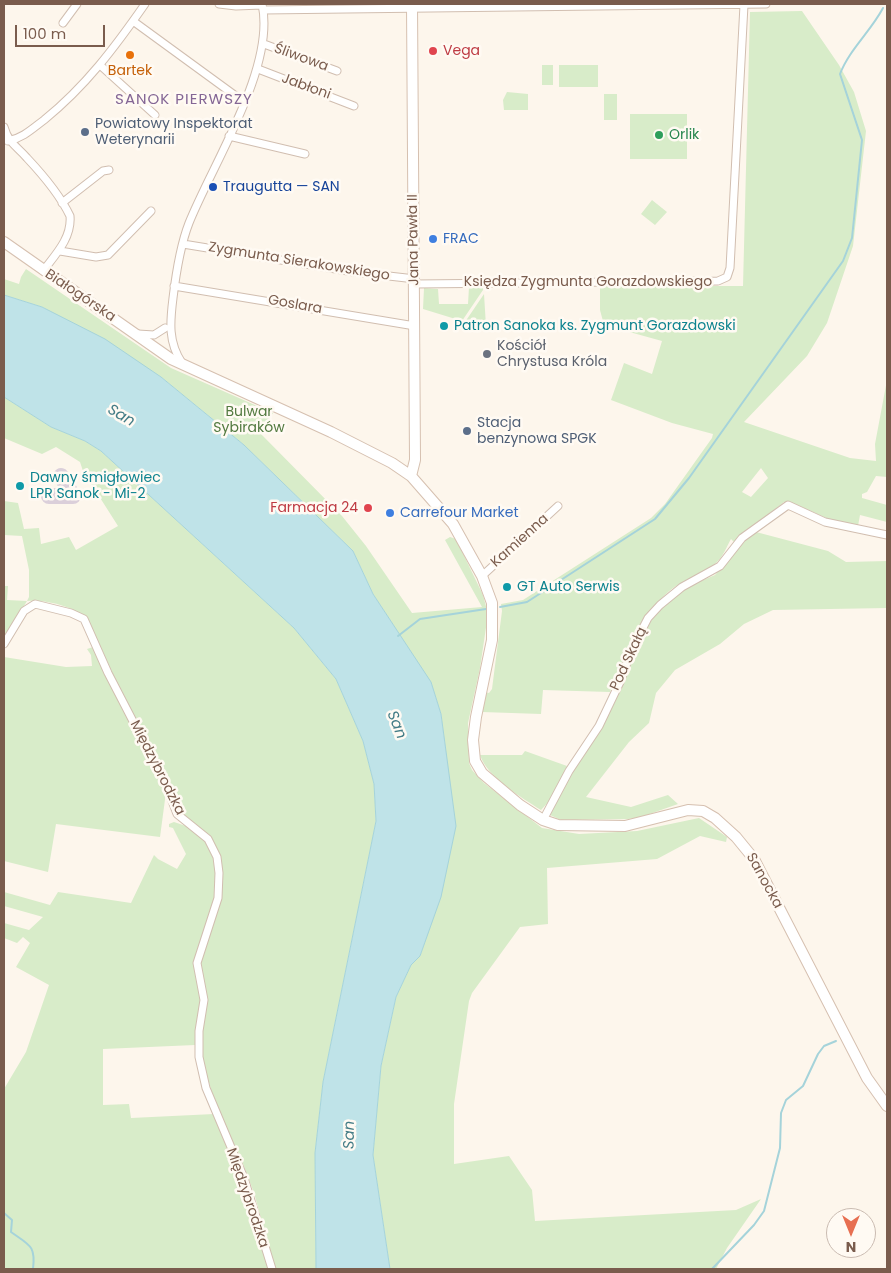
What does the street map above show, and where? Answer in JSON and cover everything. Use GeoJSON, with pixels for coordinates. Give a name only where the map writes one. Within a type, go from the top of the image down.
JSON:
{"type":"FeatureCollection","features":[{"type":"Feature","properties":{"kind":"street"},"geometry":{"type":"LineString","coordinates":[[63,23],[77,4]]}},
{"type":"Feature","properties":{"kind":"street"},"geometry":{"type":"LineString","coordinates":[[6,144],[23,137],[60,107],[101,66],[145,4]]}},
{"type":"Feature","properties":{"kind":"street"},"geometry":{"type":"LineString","coordinates":[[219,4],[262,6],[766,4]]}},
{"type":"Feature","properties":{"kind":"street","name":"Księdza Zygmunta Gorazdowskiego"},"geometry":{"type":"LineString","coordinates":[[415,281],[718,282],[727,277],[730,270],[744,5]]}},
{"type":"Feature","properties":{"kind":"street"},"geometry":{"type":"LineString","coordinates":[[183,365],[174,351],[170,320],[174,286],[183,244],[188,225],[258,69],[264,44],[262,6]]}},
{"type":"Feature","properties":{"kind":"street","name":"Jana Pawła II"},"geometry":{"type":"LineString","coordinates":[[411,476],[415,460],[412,6]]}},
{"type":"Feature","properties":{"kind":"street"},"geometry":{"type":"LineString","coordinates":[[133,21],[244,102]]}},
{"type":"Feature","properties":{"kind":"street","name":"Śliwowa"},"geometry":{"type":"LineString","coordinates":[[264,44],[338,71]]}},
{"type":"Feature","properties":{"kind":"street"},"geometry":{"type":"LineString","coordinates":[[101,66],[155,115]]}},
{"type":"Feature","properties":{"kind":"street","name":"Jabłoni"},"geometry":{"type":"LineString","coordinates":[[258,69],[354,106]]}},
{"type":"Feature","properties":{"kind":"street"},"geometry":{"type":"LineString","coordinates":[[4,127],[6,144]]}},
{"type":"Feature","properties":{"kind":"street"},"geometry":{"type":"LineString","coordinates":[[229,136],[305,154]]}},
{"type":"Feature","properties":{"kind":"street"},"geometry":{"type":"LineString","coordinates":[[6,144],[26,157],[62,203],[70,221],[60,251],[43,271]]}},
{"type":"Feature","properties":{"kind":"street"},"geometry":{"type":"LineString","coordinates":[[62,203],[102,170],[109,170]]}},
{"type":"Feature","properties":{"kind":"street"},"geometry":{"type":"LineString","coordinates":[[60,251],[96,257],[108,255],[151,211]]}},
{"type":"Feature","properties":{"kind":"street","name":"Białogórska"},"geometry":{"type":"LineString","coordinates":[[4,242],[131,332],[183,365],[331,432],[392,463],[411,476],[453,524],[482,576],[492,603],[494,625],[476,717],[473,748],[475,761],[482,773],[509,797],[543,820]]}},
{"type":"Feature","properties":{"kind":"street","name":"Zygmunta Sierakowskiego"},"geometry":{"type":"LineString","coordinates":[[183,244],[415,281]]}},
{"type":"Feature","properties":{"kind":"street","name":"Goslara"},"geometry":{"type":"LineString","coordinates":[[174,286],[415,326]]}},
{"type":"Feature","properties":{"kind":"street"},"geometry":{"type":"LineString","coordinates":[[170,320],[158,339],[158,350],[168,345],[171,337]]}},
{"type":"Feature","properties":{"kind":"street"},"geometry":{"type":"LineString","coordinates":[[131,332],[149,336],[166,328]]}},
{"type":"Feature","properties":{"kind":"street","name":"Pod Skałą"},"geometry":{"type":"LineString","coordinates":[[543,820],[569,771],[599,726],[640,632],[660,605],[687,584],[715,570],[742,538],[788,505],[825,522],[887,535]]}},
{"type":"Feature","properties":{"kind":"street","name":"Kamienna"},"geometry":{"type":"LineString","coordinates":[[482,576],[558,506]]}},
{"type":"Feature","properties":{"kind":"street","name":"Międzybrodzka"},"geometry":{"type":"LineString","coordinates":[[4,644],[24,611],[35,604],[71,613],[84,619],[108,673],[166,784],[177,814],[202,833],[215,850],[219,873],[218,898],[197,963],[204,1000],[199,1031],[199,1057],[206,1088],[244,1178],[272,1269]]}},
{"type":"Feature","properties":{"kind":"street","name":"Sanocka"},"geometry":{"type":"LineString","coordinates":[[543,820],[571,827],[625,826],[677,812],[693,810],[707,813],[725,826],[754,860],[866,1078],[887,1106]]}},
{"type":"Feature","properties":{"kind":"green space"},"geometry":{"type":"Polygon","coordinates":[[[802,11],[839,65],[854,92],[866,131],[853,246],[827,323],[807,356],[744,422],[850,458],[876,461],[875,444],[887,380],[887,477],[876,476],[867,492],[862,494],[862,498],[887,505],[887,522],[860,515],[858,526],[831,520],[793,503],[784,502],[734,542],[731,539],[721,557],[711,567],[678,585],[665,595],[647,616],[633,640],[610,692],[543,690],[541,714],[482,712],[485,692],[489,693],[492,689],[502,611],[501,604],[523,600],[651,518],[665,504],[712,438],[713,434],[672,423],[611,400],[624,363],[652,374],[662,341],[604,325],[600,310],[600,286],[743,286],[750,12],[802,11]],[[761,468],[742,492],[751,497],[768,478],[761,468]]]}},
{"type":"Feature","properties":{"kind":"green space"},"geometry":{"type":"Polygon","coordinates":[[[542,65],[553,65],[553,85],[542,85],[542,65]]]}},
{"type":"Feature","properties":{"kind":"green space"},"geometry":{"type":"Polygon","coordinates":[[[559,65],[598,65],[598,87],[559,87],[559,65]]]}},
{"type":"Feature","properties":{"kind":"green space"},"geometry":{"type":"Polygon","coordinates":[[[507,92],[528,94],[528,110],[504,110],[503,100],[507,92]]]}},
{"type":"Feature","properties":{"kind":"green space"},"geometry":{"type":"Polygon","coordinates":[[[604,94],[617,94],[617,120],[604,120],[604,94]]]}},
{"type":"Feature","properties":{"kind":"green space","name":"Orlik"},"geometry":{"type":"Polygon","coordinates":[[[630,114],[687,114],[687,159],[630,159],[630,114]]]}},
{"type":"Feature","properties":{"kind":"green space"},"geometry":{"type":"Polygon","coordinates":[[[652,200],[667,212],[655,225],[641,214],[652,200]]]}},
{"type":"Feature","properties":{"kind":"green space","name":"Bulwar Sybiraków"},"geometry":{"type":"Polygon","coordinates":[[[26,269],[171,368],[273,413],[260,433],[342,516],[366,546],[412,613],[482,607],[445,540],[450,537],[456,539],[483,595],[488,614],[480,668],[468,723],[469,763],[472,770],[484,783],[542,828],[579,834],[637,831],[699,818],[727,837],[726,842],[700,836],[657,859],[547,868],[548,924],[520,927],[472,993],[469,1001],[454,1104],[454,1164],[509,1156],[532,1190],[535,1221],[736,1210],[761,1199],[727,1248],[716,1269],[390,1269],[373,1155],[381,1066],[396,997],[411,965],[420,956],[426,938],[445,748],[441,714],[431,683],[373,594],[353,551],[244,445],[161,377],[42,307],[4,295],[4,279],[19,284],[26,269]]]}},
{"type":"Feature","properties":{"kind":"green space"},"geometry":{"type":"Polygon","coordinates":[[[483,285],[483,290],[462,321],[423,309],[424,288],[438,289],[439,304],[468,304],[469,287],[483,285]]]}},
{"type":"Feature","properties":{"kind":"green space"},"geometry":{"type":"Polygon","coordinates":[[[484,294],[486,326],[465,322],[484,294]]]}},
{"type":"Feature","properties":{"kind":"green space"},"geometry":{"type":"Polygon","coordinates":[[[4,397],[51,427],[85,441],[101,451],[294,628],[336,679],[363,741],[374,784],[376,821],[323,1082],[315,1153],[316,1269],[275,1269],[254,1193],[240,1156],[217,1110],[201,1055],[201,1035],[206,1010],[200,956],[222,893],[220,858],[209,835],[186,818],[177,803],[125,701],[89,621],[77,612],[61,605],[43,601],[27,601],[29,597],[29,570],[22,536],[4,535],[4,501],[18,503],[24,529],[39,528],[41,544],[69,537],[76,550],[118,526],[83,471],[80,462],[56,447],[42,454],[4,438],[4,397]]]}},
{"type":"Feature","properties":{"kind":"green space"},"geometry":{"type":"Polygon","coordinates":[[[756,532],[828,551],[846,562],[887,561],[887,608],[773,610],[744,624],[720,644],[675,670],[656,693],[649,723],[629,742],[586,797],[631,807],[668,795],[678,804],[641,817],[628,819],[561,820],[550,815],[644,631],[656,614],[685,588],[715,575],[742,543],[756,532]]]}},
{"type":"Feature","properties":{"kind":"green space"},"geometry":{"type":"Polygon","coordinates":[[[4,586],[8,586],[7,600],[27,601],[4,639],[4,586]]]}},
{"type":"Feature","properties":{"kind":"green space"},"geometry":{"type":"Polygon","coordinates":[[[93,647],[133,730],[163,782],[166,792],[160,837],[56,824],[48,872],[4,861],[4,657],[66,667],[92,666],[91,655],[87,649],[93,647]]]}},
{"type":"Feature","properties":{"kind":"green space"},"geometry":{"type":"Polygon","coordinates":[[[525,751],[567,766],[551,799],[541,810],[497,779],[480,755],[522,755],[525,751]]]}},
{"type":"Feature","properties":{"kind":"green space"},"geometry":{"type":"Polygon","coordinates":[[[174,822],[189,827],[204,839],[215,862],[217,883],[209,922],[196,954],[195,966],[202,997],[195,1045],[103,1049],[103,1105],[129,1104],[131,1118],[214,1114],[242,1182],[268,1269],[4,1269],[4,1089],[26,1052],[49,985],[16,967],[30,943],[23,937],[17,943],[4,938],[4,923],[29,930],[43,917],[4,906],[4,892],[50,905],[58,892],[131,903],[154,855],[177,869],[186,854],[173,828],[169,827],[169,824],[174,822]]]}},
{"type":"Feature","properties":{"kind":"water","name":"San"},"geometry":{"type":"Polygon","coordinates":[[[4,295],[42,307],[105,339],[161,377],[244,445],[353,551],[373,594],[431,682],[441,714],[456,826],[441,897],[420,956],[411,965],[396,997],[381,1066],[373,1155],[390,1269],[316,1269],[315,1153],[323,1082],[376,821],[374,784],[363,741],[336,679],[294,628],[101,451],[85,441],[51,427],[4,397],[4,295]]]}},
{"type":"Feature","properties":{"kind":"waterway"},"geometry":{"type":"LineString","coordinates":[[500,607],[527,602],[655,519],[689,478],[843,261],[852,238],[862,140],[840,74],[849,57],[883,8]]}},
{"type":"Feature","properties":{"kind":"waterway"},"geometry":{"type":"LineString","coordinates":[[398,636],[420,619],[486,609]]}},
{"type":"Feature","properties":{"kind":"waterway"},"geometry":{"type":"LineString","coordinates":[[712,1269],[754,1225],[764,1211],[780,1148],[781,1113],[786,1100],[803,1086],[818,1054],[824,1046],[836,1041]]}},
{"type":"Feature","properties":{"kind":"waterway"},"geometry":{"type":"LineString","coordinates":[[4,1213],[12,1220],[11,1232],[30,1246],[34,1261],[33,1269]]}},
{"type":"Feature","properties":{"kind":"taxiway"},"geometry":{"type":"LineString","coordinates":[[49,496],[73,496],[61,476]]}},
{"type":"Feature","properties":{"kind":"place","name":"Vega"},"geometry":{"type":"Point","coordinates":[433,51]}},
{"type":"Feature","properties":{"kind":"place","name":"Bartek"},"geometry":{"type":"Point","coordinates":[130,55]}},
{"type":"Feature","properties":{"kind":"place","name":"Powiatowy Inspektorat Weterynarii"},"geometry":{"type":"Point","coordinates":[85,132]}},
{"type":"Feature","properties":{"kind":"place","name":"Orlik"},"geometry":{"type":"Point","coordinates":[659,135]}},
{"type":"Feature","properties":{"kind":"place","name":"Traugutta — SAN"},"geometry":{"type":"Point","coordinates":[213,187]}},
{"type":"Feature","properties":{"kind":"place","name":"FRAC"},"geometry":{"type":"Point","coordinates":[433,239]}},
{"type":"Feature","properties":{"kind":"place","name":"Patron Sanoka ks. Zygmunt Gorazdowski"},"geometry":{"type":"Point","coordinates":[444,326]}},
{"type":"Feature","properties":{"kind":"place","name":"Kościół Chrystusa Króla"},"geometry":{"type":"Point","coordinates":[487,354]}},
{"type":"Feature","properties":{"kind":"place","name":"Stacja benzynowa SPGK"},"geometry":{"type":"Point","coordinates":[467,431]}},
{"type":"Feature","properties":{"kind":"place","name":"Dawny śmigłowiec LPR Sanok - Mi-2"},"geometry":{"type":"Point","coordinates":[20,486]}},
{"type":"Feature","properties":{"kind":"place","name":"Farmacja 24"},"geometry":{"type":"Point","coordinates":[368,508]}},
{"type":"Feature","properties":{"kind":"place","name":"Carrefour Market"},"geometry":{"type":"Point","coordinates":[390,513]}},
{"type":"Feature","properties":{"kind":"place","name":"GT Auto Serwis"},"geometry":{"type":"Point","coordinates":[507,587]}},
{"type":"Feature","properties":{"kind":"district","name":"SANOK PIERWSZY"},"geometry":{"type":"Point","coordinates":[184,100]}}]}
